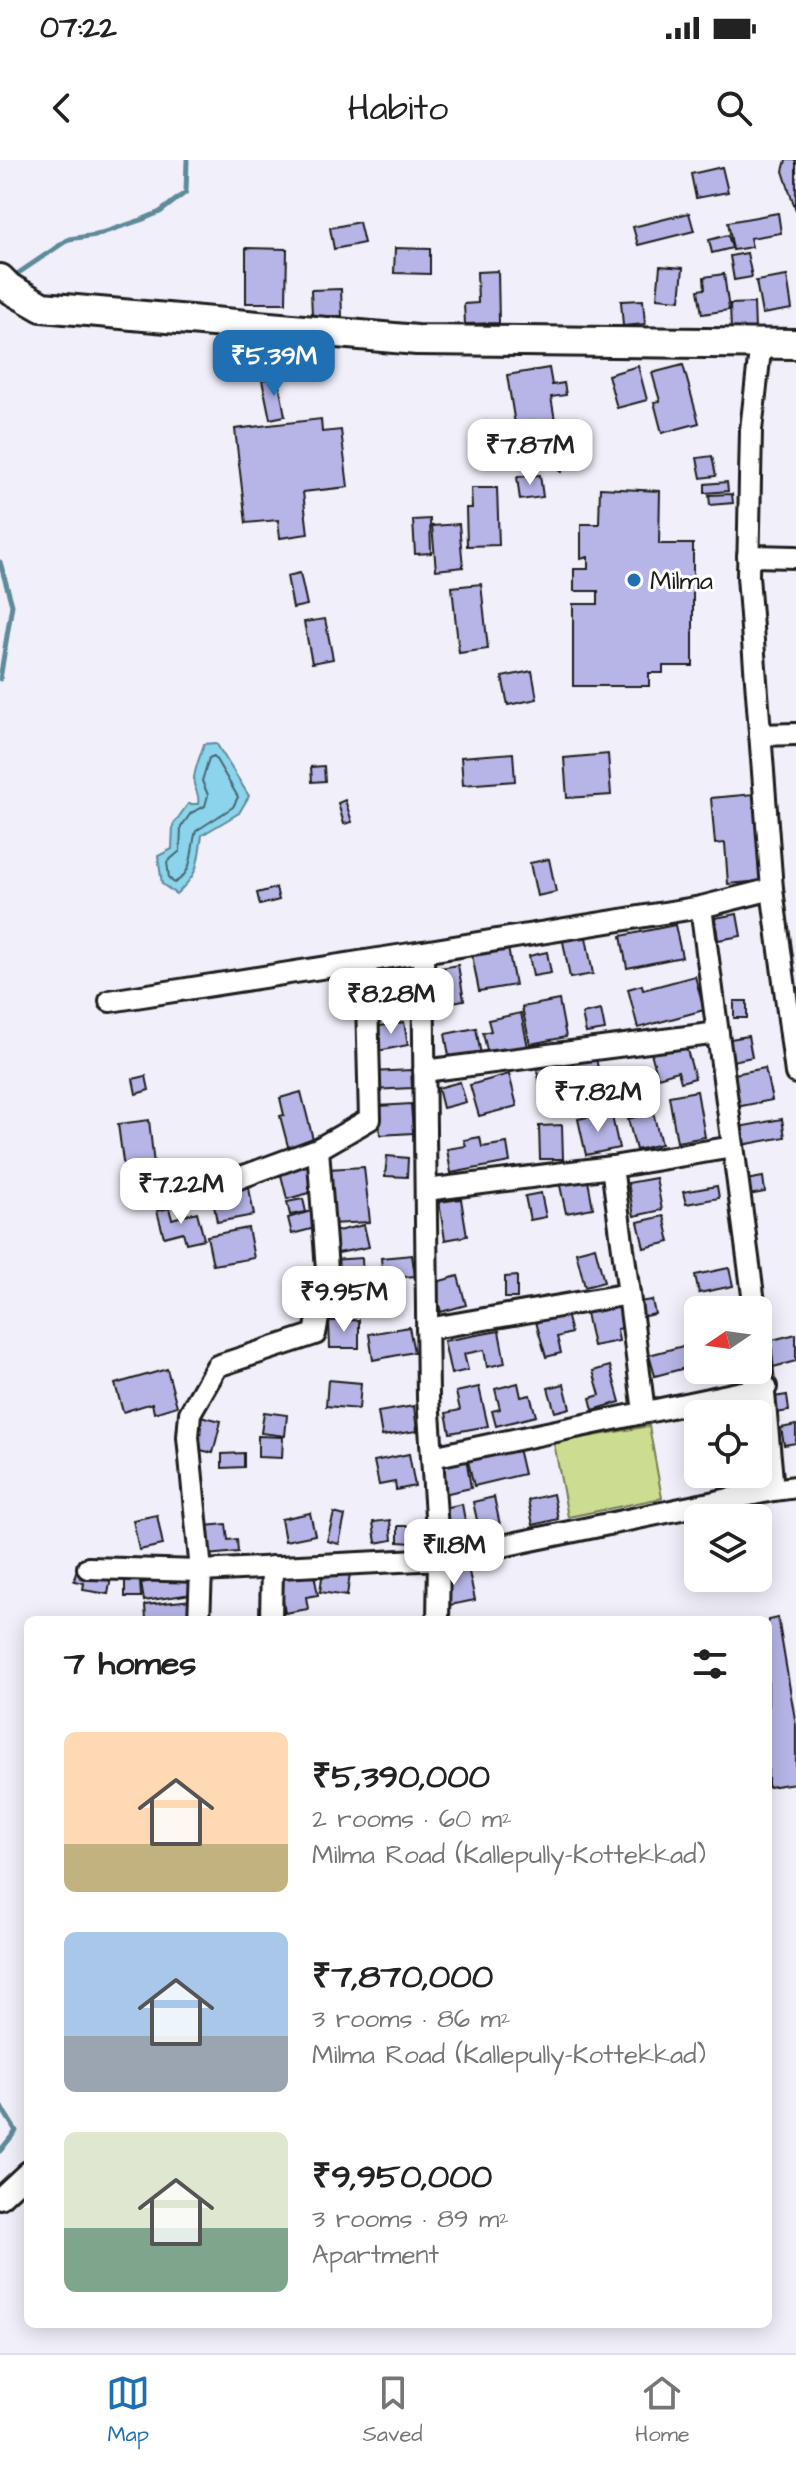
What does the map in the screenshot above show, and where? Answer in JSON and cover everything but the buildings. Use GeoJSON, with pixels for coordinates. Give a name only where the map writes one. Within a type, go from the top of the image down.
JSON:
{"type":"FeatureCollection","features":[{"type":"Feature","properties":{"kind":"main road"},"geometry":{"type":"LineString","coordinates":[[0,279],[9,288],[42,307],[417,340],[796,344]]}},
{"type":"Feature","properties":{"kind":"street"},"geometry":{"type":"LineString","coordinates":[[761,342],[751,430],[748,556],[772,889],[796,1073]]}},
{"type":"Feature","properties":{"kind":"street"},"geometry":{"type":"LineString","coordinates":[[748,556],[796,557]]}},
{"type":"Feature","properties":{"kind":"street"},"geometry":{"type":"LineString","coordinates":[[760,735],[796,734]]}},
{"type":"Feature","properties":{"kind":"street"},"geometry":{"type":"LineString","coordinates":[[110,1001],[701,907],[772,889]]}},
{"type":"Feature","properties":{"kind":"street"},"geometry":{"type":"LineString","coordinates":[[701,907],[753,1296]]}},
{"type":"Feature","properties":{"kind":"street"},"geometry":{"type":"LineString","coordinates":[[423,952],[427,1329],[439,1559],[438,1616]]}},
{"type":"Feature","properties":{"kind":"street"},"geometry":{"type":"LineString","coordinates":[[206,1190],[318,1149],[370,1119],[366,961]]}},
{"type":"Feature","properties":{"kind":"street"},"geometry":{"type":"LineString","coordinates":[[424,1071],[718,1033]]}},
{"type":"Feature","properties":{"kind":"street"},"geometry":{"type":"LineString","coordinates":[[426,1190],[612,1167],[733,1147]]}},
{"type":"Feature","properties":{"kind":"street"},"geometry":{"type":"LineString","coordinates":[[199,1616],[201,1571],[188,1437],[190,1413],[217,1366],[315,1334],[327,1270],[318,1149]]}},
{"type":"Feature","properties":{"kind":"street"},"geometry":{"type":"LineString","coordinates":[[612,1167],[644,1412]]}},
{"type":"Feature","properties":{"kind":"street"},"geometry":{"type":"LineString","coordinates":[[427,1329],[629,1294]]}},
{"type":"Feature","properties":{"kind":"street"},"geometry":{"type":"LineString","coordinates":[[766,1384],[773,1490]]}},
{"type":"Feature","properties":{"kind":"street"},"geometry":{"type":"LineString","coordinates":[[432,1457],[766,1387]]}},
{"type":"Feature","properties":{"kind":"street"},"geometry":{"type":"LineString","coordinates":[[88,1568],[201,1571],[439,1559],[796,1487]]}},
{"type":"Feature","properties":{"kind":"street"},"geometry":{"type":"LineString","coordinates":[[271,1616],[272,1567]]}},
{"type":"Feature","properties":{"kind":"street"},"geometry":{"type":"LineString","coordinates":[[0,2198],[24,2176]]}},
{"type":"Feature","properties":{"kind":"green space"},"geometry":{"type":"Polygon","coordinates":[[[649,1426],[662,1498],[568,1517],[554,1443],[649,1426]]]}},
{"type":"Feature","properties":{"kind":"water"},"geometry":{"type":"Polygon","coordinates":[[[216,743],[249,796],[239,813],[202,835],[193,874],[176,894],[162,884],[158,856],[172,849],[173,825],[188,804],[198,804],[195,769],[204,744],[216,743]]]}},
{"type":"Feature","properties":{"kind":"waterway"},"geometry":{"type":"LineString","coordinates":[[17,274],[69,239],[96,235],[160,212],[186,192],[187,160]]}},
{"type":"Feature","properties":{"kind":"waterway"},"geometry":{"type":"LineString","coordinates":[[0,562],[12,605],[0,679]]}},
{"type":"Feature","properties":{"kind":"waterway"},"geometry":{"type":"LineString","coordinates":[[0,2105],[16,2131],[0,2151]]}},
{"type":"Feature","properties":{"kind":"place","name":"Milma"},"geometry":{"type":"Point","coordinates":[634,580]}}]}
